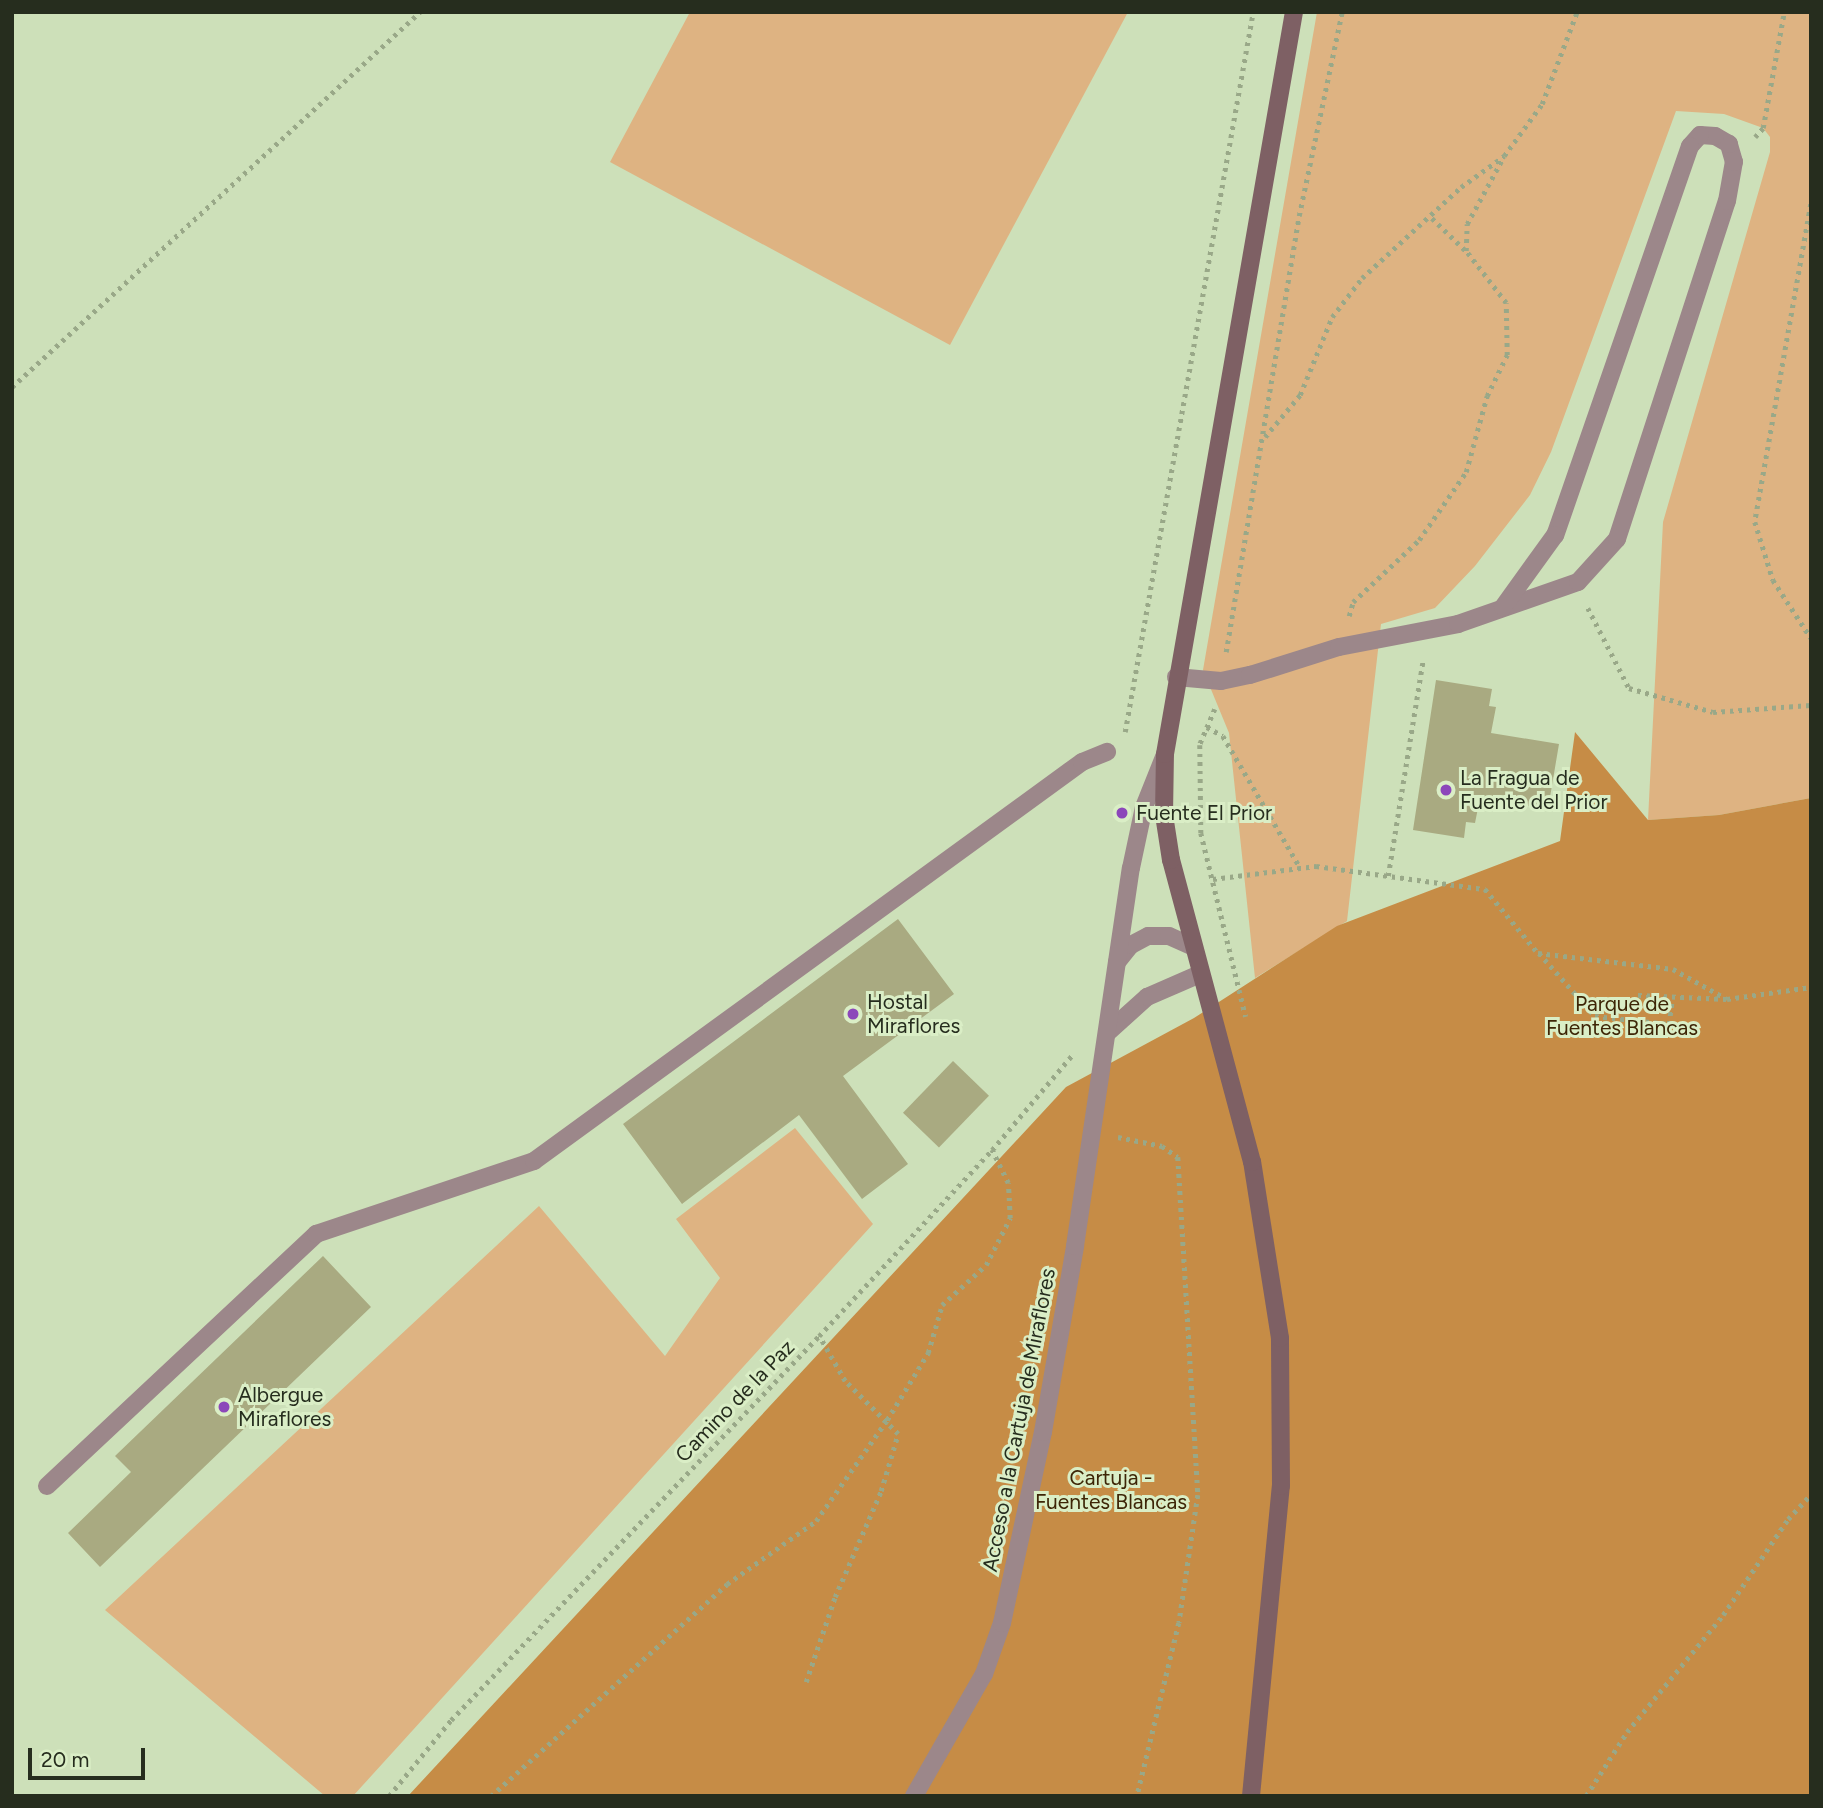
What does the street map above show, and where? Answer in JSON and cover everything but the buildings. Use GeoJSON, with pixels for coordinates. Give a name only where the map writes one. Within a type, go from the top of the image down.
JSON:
{"type":"FeatureCollection","features":[{"type":"Feature","properties":{"kind":"main road"},"geometry":{"type":"LineString","coordinates":[[1251,1796],[1281,1486],[1280,1338],[1252,1162],[1191,946],[1164,815],[1165,754],[1176,677],[1294,12]]}},
{"type":"Feature","properties":{"kind":"street"},"geometry":{"type":"LineString","coordinates":[[1176,677],[1221,681],[1339,647],[1427,630],[1503,607],[1578,582],[1617,539],[1727,201],[1734,162],[1729,144],[1715,136],[1700,135],[1690,146],[1555,535],[1503,607]]}},
{"type":"Feature","properties":{"kind":"street"},"geometry":{"type":"LineString","coordinates":[[47,1486],[316,1234],[534,1161],[1082,762],[1107,752]]}},
{"type":"Feature","properties":{"kind":"street","name":"Acceso a la Cartuja de Miraflores"},"geometry":{"type":"LineString","coordinates":[[914,1796],[984,1674],[1002,1623],[1043,1432],[1094,1131],[1117,962],[1144,807],[1165,754]]}},
{"type":"Feature","properties":{"kind":"street"},"geometry":{"type":"LineString","coordinates":[[1117,962],[1130,945],[1148,936],[1169,936],[1191,946]]}},
{"type":"Feature","properties":{"kind":"street"},"geometry":{"type":"LineString","coordinates":[[1107,1033],[1147,997],[1200,974]]}},
{"type":"Feature","properties":{"kind":"path"},"geometry":{"type":"LineString","coordinates":[[12,387],[420,12]]}},
{"type":"Feature","properties":{"kind":"path"},"geometry":{"type":"LineString","coordinates":[[1124,738],[1253,12]]}},
{"type":"Feature","properties":{"kind":"path"},"geometry":{"type":"LineString","coordinates":[[1249,1029],[1201,833],[1200,745],[1221,681],[1265,437],[1299,216],[1342,12]]}},
{"type":"Feature","properties":{"kind":"path"},"geometry":{"type":"LineString","coordinates":[[1466,251],[1467,224],[1504,156],[1542,104],[1577,12]]}},
{"type":"Feature","properties":{"kind":"path"},"geometry":{"type":"LineString","coordinates":[[1734,162],[1763,128],[1784,12]]}},
{"type":"Feature","properties":{"kind":"path"},"geometry":{"type":"LineString","coordinates":[[1265,437],[1300,395],[1332,317],[1362,278],[1432,218],[1461,187],[1504,156]]}},
{"type":"Feature","properties":{"kind":"path"},"geometry":{"type":"LineString","coordinates":[[1811,204],[1755,523],[1773,580],[1811,638]]}},
{"type":"Feature","properties":{"kind":"path"},"geometry":{"type":"LineString","coordinates":[[1339,647],[1353,602],[1419,540],[1466,472],[1487,396],[1507,355],[1506,303],[1466,251],[1432,218]]}},
{"type":"Feature","properties":{"kind":"path"},"geometry":{"type":"LineString","coordinates":[[1578,582],[1629,688],[1713,712],[1811,705]]}},
{"type":"Feature","properties":{"kind":"path"},"geometry":{"type":"LineString","coordinates":[[1388,876],[1427,630]]}},
{"type":"Feature","properties":{"kind":"path"},"geometry":{"type":"LineString","coordinates":[[1129,714],[1137,715]]}},
{"type":"Feature","properties":{"kind":"path"},"geometry":{"type":"LineString","coordinates":[[1207,727],[1223,736],[1300,867]]}},
{"type":"Feature","properties":{"kind":"path"},"geometry":{"type":"LineString","coordinates":[[1213,879],[1300,867],[1485,889],[1595,1016],[1669,1024],[1672,999]]}},
{"type":"Feature","properties":{"kind":"path"},"geometry":{"type":"LineString","coordinates":[[1538,953],[1673,969],[1727,999]]}},
{"type":"Feature","properties":{"kind":"path"},"geometry":{"type":"LineString","coordinates":[[1638,995],[1672,999],[1727,999],[1811,987]]}},
{"type":"Feature","properties":{"kind":"path","name":"Camino de la Paz"},"geometry":{"type":"LineString","coordinates":[[389,1796],[451,1720],[819,1336],[992,1150],[1078,1048],[1107,1033]]}},
{"type":"Feature","properties":{"kind":"path"},"geometry":{"type":"LineString","coordinates":[[1094,1131],[1162,1146],[1178,1157],[1182,1192],[1198,1495],[1179,1623],[1137,1796]]}},
{"type":"Feature","properties":{"kind":"path"},"geometry":{"type":"LineString","coordinates":[[491,1796],[727,1584],[816,1521],[887,1420],[928,1353],[942,1305],[986,1265],[1010,1218],[1008,1183],[992,1150]]}},
{"type":"Feature","properties":{"kind":"path"},"geometry":{"type":"LineString","coordinates":[[806,1682],[835,1597],[881,1491],[898,1434],[887,1420],[845,1381],[819,1336]]}},
{"type":"Feature","properties":{"kind":"path"},"geometry":{"type":"LineString","coordinates":[[1586,1796],[1627,1732],[1723,1615],[1788,1519],[1811,1494]]}},
{"type":"Feature","properties":{"kind":"shaded area"},"geometry":{"type":"Polygon","coordinates":[[[690,12],[1128,12],[950,345],[610,162],[690,12]]]}},
{"type":"Feature","properties":{"kind":"shaded area"},"geometry":{"type":"Polygon","coordinates":[[[1317,12],[1811,12],[1811,798],[1719,815],[1648,820],[1663,522],[1770,152],[1770,137],[1763,128],[1724,114],[1676,111],[1551,452],[1530,495],[1475,566],[1435,608],[1381,624],[1347,921],[1255,978],[1229,733],[1203,670],[1317,12]]]}},
{"type":"Feature","properties":{"kind":"shaded area"},"geometry":{"type":"Polygon","coordinates":[[[795,1128],[873,1224],[353,1796],[325,1796],[105,1610],[539,1206],[665,1356],[720,1278],[676,1219],[795,1128]]]}},
{"type":"Feature","properties":{"kind":"green space","name":"Cartuja - Fuentes Blancas"},"geometry":{"type":"Polygon","coordinates":[[[1575,732],[1648,820],[1719,815],[1811,798],[1811,1796],[408,1796],[1066,1087],[1194,1018],[1337,926],[1560,841],[1575,732]]]}},
{"type":"Feature","properties":{"kind":"place","name":"La Fragua de Fuente del Prior"},"geometry":{"type":"Point","coordinates":[1446,790]}},
{"type":"Feature","properties":{"kind":"place","name":"Fuente El Prior"},"geometry":{"type":"Point","coordinates":[1122,813]}},
{"type":"Feature","properties":{"kind":"place","name":"Hostal Miraflores"},"geometry":{"type":"Point","coordinates":[853,1014]}},
{"type":"Feature","properties":{"kind":"place","name":"Albergue Miraflores"},"geometry":{"type":"Point","coordinates":[224,1407]}},
{"type":"Feature","properties":{"kind":"park label","name":"Parque de Fuentes Blancas"},"geometry":{"type":"Point","coordinates":[1622,1016]}}]}
